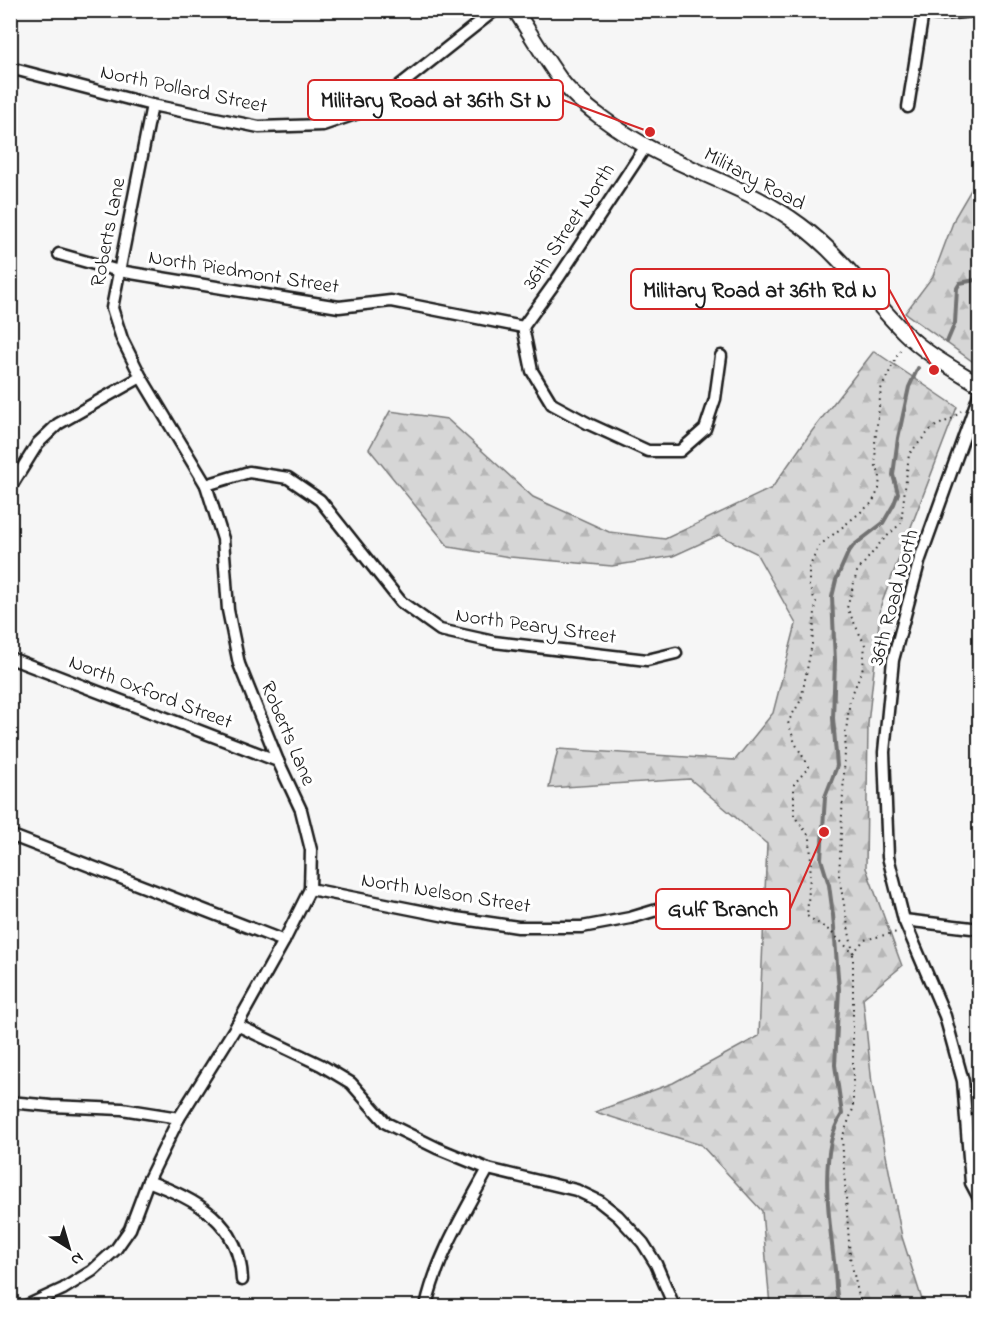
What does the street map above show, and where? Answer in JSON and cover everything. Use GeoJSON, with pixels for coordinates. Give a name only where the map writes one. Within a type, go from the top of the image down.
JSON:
{"type":"FeatureCollection","features":[{"type":"Feature","properties":{"kind":"main road","name":"Military Road"},"geometry":{"type":"LineString","coordinates":[[515,10],[561,81],[598,115],[646,146],[761,202],[799,224],[834,252],[867,293],[907,335],[980,385]]}},
{"type":"Feature","properties":{"kind":"street","name":"North Pollard Street"},"geometry":{"type":"LineString","coordinates":[[10,68],[152,105],[259,127],[323,125],[370,109],[495,10]]}},
{"type":"Feature","properties":{"kind":"street"},"geometry":{"type":"LineString","coordinates":[[908,107],[918,11],[938,15],[977,10]]}},
{"type":"Feature","properties":{"kind":"street","name":"Roberts Lane"},"geometry":{"type":"LineString","coordinates":[[26,1306],[63,1289],[92,1271],[116,1249],[130,1228],[148,1181],[179,1118],[237,1025],[310,889],[311,850],[302,810],[278,761],[239,664],[228,610],[223,539],[206,485],[141,376],[122,339],[112,308],[152,105]]}},
{"type":"Feature","properties":{"kind":"street","name":"36th Street North"},"geometry":{"type":"LineString","coordinates":[[523,327],[646,146]]}},
{"type":"Feature","properties":{"kind":"street","name":"North Piedmont Street"},"geometry":{"type":"LineString","coordinates":[[59,254],[119,271],[339,307],[392,301],[523,327]]}},
{"type":"Feature","properties":{"kind":"street"},"geometry":{"type":"LineString","coordinates":[[523,327],[532,371],[552,404],[648,452],[680,451],[705,429],[715,399],[721,356]]}},
{"type":"Feature","properties":{"kind":"street"},"geometry":{"type":"LineString","coordinates":[[10,488],[38,443],[58,424],[141,376]]}},
{"type":"Feature","properties":{"kind":"street","name":"36th Road North"},"geometry":{"type":"LineString","coordinates":[[980,392],[920,559],[893,660],[884,752],[888,857],[906,924],[945,1016],[963,1081],[971,1183],[980,1200]]}},
{"type":"Feature","properties":{"kind":"street","name":"North Peary Street"},"geometry":{"type":"LineString","coordinates":[[206,485],[249,472],[288,478],[320,500],[401,602],[440,630],[494,642],[647,660],[676,653]]}},
{"type":"Feature","properties":{"kind":"street","name":"North Oxford Street"},"geometry":{"type":"LineString","coordinates":[[10,658],[278,761]]}},
{"type":"Feature","properties":{"kind":"street"},"geometry":{"type":"LineString","coordinates":[[10,835],[284,941]]}},
{"type":"Feature","properties":{"kind":"street","name":"North Nelson Street"},"geometry":{"type":"LineString","coordinates":[[310,889],[456,918],[518,927],[582,927],[630,918],[680,903]]}},
{"type":"Feature","properties":{"kind":"street"},"geometry":{"type":"LineString","coordinates":[[906,924],[980,929]]}},
{"type":"Feature","properties":{"kind":"street"},"geometry":{"type":"LineString","coordinates":[[237,1025],[321,1065],[351,1083],[386,1122],[437,1148],[488,1169],[576,1190],[599,1201],[618,1216],[643,1243],[657,1264],[674,1306]]}},
{"type":"Feature","properties":{"kind":"street"},"geometry":{"type":"LineString","coordinates":[[10,1102],[122,1109],[179,1118]]}},
{"type":"Feature","properties":{"kind":"street"},"geometry":{"type":"LineString","coordinates":[[426,1306],[431,1283],[451,1236],[488,1169]]}},
{"type":"Feature","properties":{"kind":"street"},"geometry":{"type":"LineString","coordinates":[[148,1181],[186,1196],[215,1217],[234,1244],[241,1262],[242,1280]]}},
{"type":"Feature","properties":{"kind":"path"},"geometry":{"type":"LineString","coordinates":[[854,953],[830,931],[807,916],[812,862],[810,837],[794,816],[794,784],[809,767],[795,743],[788,722],[801,700],[812,644],[816,602],[809,587],[809,568],[819,546],[872,503],[879,489],[880,474],[876,468],[875,443],[881,389],[901,348]]}},
{"type":"Feature","properties":{"kind":"path"},"geometry":{"type":"LineString","coordinates":[[861,1306],[850,1257],[842,1138],[853,1109],[854,953],[839,877],[846,731],[850,700],[863,666],[865,645],[847,608],[857,572],[881,542],[901,523],[909,454],[932,428],[953,418]]}},
{"type":"Feature","properties":{"kind":"path"},"geometry":{"type":"LineString","coordinates":[[854,953],[864,940],[906,924]]}},
{"type":"Feature","properties":{"kind":"green space"},"geometry":{"type":"Polygon","coordinates":[[[979,176],[979,366],[905,313],[933,276],[955,217],[979,176]]]}},
{"type":"Feature","properties":{"kind":"green space"},"geometry":{"type":"Polygon","coordinates":[[[874,351],[957,407],[881,605],[868,724],[866,868],[902,966],[863,998],[872,1084],[902,1237],[924,1306],[770,1306],[762,1211],[701,1145],[595,1112],[673,1083],[759,1036],[767,844],[690,779],[549,788],[558,749],[735,760],[773,713],[796,624],[756,553],[719,535],[673,556],[612,566],[510,557],[449,547],[369,449],[390,411],[447,419],[533,497],[609,532],[665,539],[772,488],[812,431],[874,351]]]}},
{"type":"Feature","properties":{"kind":"waterway"},"geometry":{"type":"LineString","coordinates":[[947,342],[955,323],[957,288],[960,283],[980,279]]}},
{"type":"Feature","properties":{"kind":"waterway"},"geometry":{"type":"LineString","coordinates":[[840,1306],[836,1293],[827,1189],[830,1148],[834,1130],[842,1114],[835,1065],[839,989],[829,885],[821,859],[825,797],[837,766],[833,718],[835,661],[832,597],[836,580],[848,553],[853,546],[883,523],[894,504],[898,493],[893,475],[898,438],[909,387],[918,368]]}},
{"type":"Feature","properties":{"kind":"place","name":"Military Road at 36th St N"},"geometry":{"type":"Point","coordinates":[650,132]}},
{"type":"Feature","properties":{"kind":"place","name":"Military Road at 36th Rd N"},"geometry":{"type":"Point","coordinates":[934,370]}},
{"type":"Feature","properties":{"kind":"place","name":"Gulf Branch"},"geometry":{"type":"Point","coordinates":[824,832]}}]}
